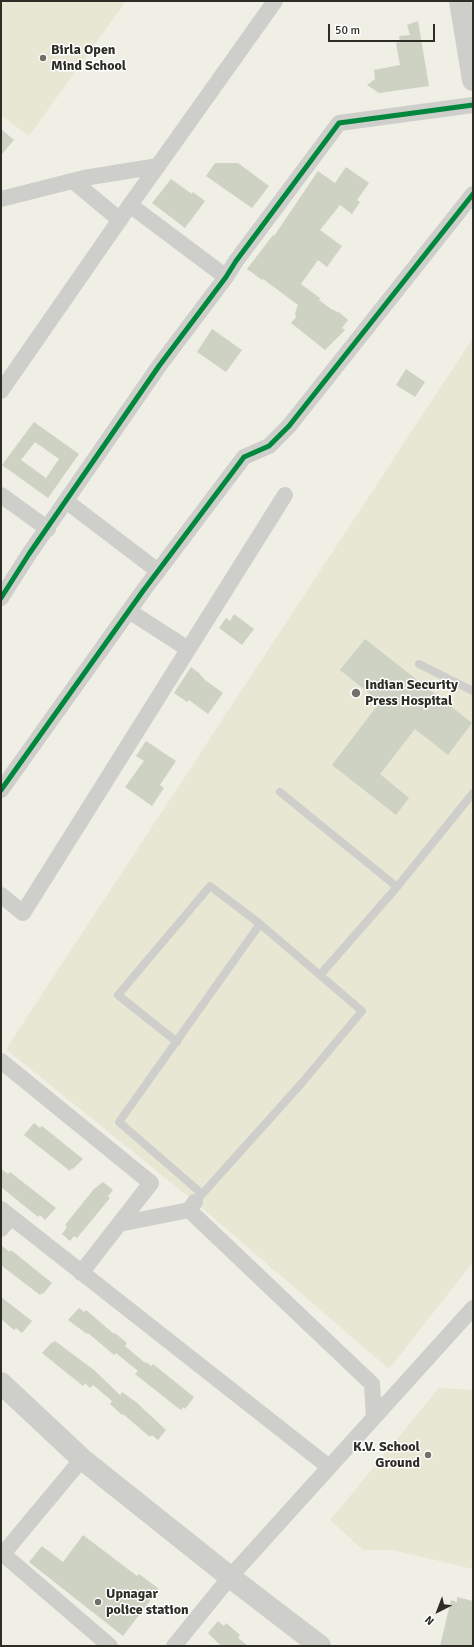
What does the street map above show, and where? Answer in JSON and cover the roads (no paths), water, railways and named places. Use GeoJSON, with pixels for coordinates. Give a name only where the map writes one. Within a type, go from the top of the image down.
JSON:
{"type":"FeatureCollection","features":[{"type":"Feature","properties":{"kind":"main road"},"geometry":{"type":"LineString","coordinates":[[460,1],[473,80]]}},
{"type":"Feature","properties":{"kind":"main road"},"geometry":{"type":"LineString","coordinates":[[1,1384],[82,1459],[230,1577],[320,1646]]}},
{"type":"Feature","properties":{"kind":"street"},"geometry":{"type":"LineString","coordinates":[[1,391],[130,205],[275,1]]}},
{"type":"Feature","properties":{"kind":"street"},"geometry":{"type":"LineString","coordinates":[[1,598],[159,366],[339,123],[473,105]]}},
{"type":"Feature","properties":{"kind":"street"},"geometry":{"type":"LineString","coordinates":[[1,199],[73,181],[158,166]]}},
{"type":"Feature","properties":{"kind":"street"},"geometry":{"type":"LineString","coordinates":[[73,181],[120,220]]}},
{"type":"Feature","properties":{"kind":"street"},"geometry":{"type":"LineString","coordinates":[[1,790],[158,571],[244,457],[269,446],[289,426],[473,194]]}},
{"type":"Feature","properties":{"kind":"street"},"geometry":{"type":"LineString","coordinates":[[130,205],[226,277]]}},
{"type":"Feature","properties":{"kind":"street"},"geometry":{"type":"LineString","coordinates":[[1,495],[48,529]]}},
{"type":"Feature","properties":{"kind":"street"},"geometry":{"type":"LineString","coordinates":[[1,895],[23,913],[285,495]]}},
{"type":"Feature","properties":{"kind":"street"},"geometry":{"type":"LineString","coordinates":[[66,501],[158,571]]}},
{"type":"Feature","properties":{"kind":"street"},"geometry":{"type":"LineString","coordinates":[[129,611],[188,649]]}},
{"type":"Feature","properties":{"kind":"street"},"geometry":{"type":"LineString","coordinates":[[1,1061],[151,1183],[81,1273]]}},
{"type":"Feature","properties":{"kind":"street"},"geometry":{"type":"LineString","coordinates":[[119,1224],[195,1202],[372,1384],[374,1417]]}},
{"type":"Feature","properties":{"kind":"street"},"geometry":{"type":"LineString","coordinates":[[4,1218],[81,1273],[329,1467]]}},
{"type":"Feature","properties":{"kind":"street"},"geometry":{"type":"LineString","coordinates":[[174,1646],[230,1577],[473,1308]]}},
{"type":"Feature","properties":{"kind":"street"},"geometry":{"type":"LineString","coordinates":[[82,1459],[3,1554],[110,1646]]}},
{"type":"Feature","properties":{"kind":"lane"},"geometry":{"type":"LineString","coordinates":[[419,664],[473,691]]}},
{"type":"Feature","properties":{"kind":"lane"},"geometry":{"type":"LineString","coordinates":[[280,792],[397,887]]}},
{"type":"Feature","properties":{"kind":"lane"},"geometry":{"type":"LineString","coordinates":[[320,975],[397,887],[473,793]]}},
{"type":"Feature","properties":{"kind":"lane"},"geometry":{"type":"LineString","coordinates":[[177,1042],[118,995],[210,886],[260,924],[362,1011],[301,1084],[195,1202],[119,1122],[177,1042],[260,924]]}},
{"type":"Feature","properties":{"kind":"place","name":"Birla Open Mind School"},"geometry":{"type":"Point","coordinates":[43,58]}},
{"type":"Feature","properties":{"kind":"place","name":"Indian Security Press Hospital"},"geometry":{"type":"Point","coordinates":[356,693]}},
{"type":"Feature","properties":{"kind":"place","name":"K.V. School Ground"},"geometry":{"type":"Point","coordinates":[428,1455]}},
{"type":"Feature","properties":{"kind":"place","name":"Upnagar police station"},"geometry":{"type":"Point","coordinates":[98,1602]}}]}
